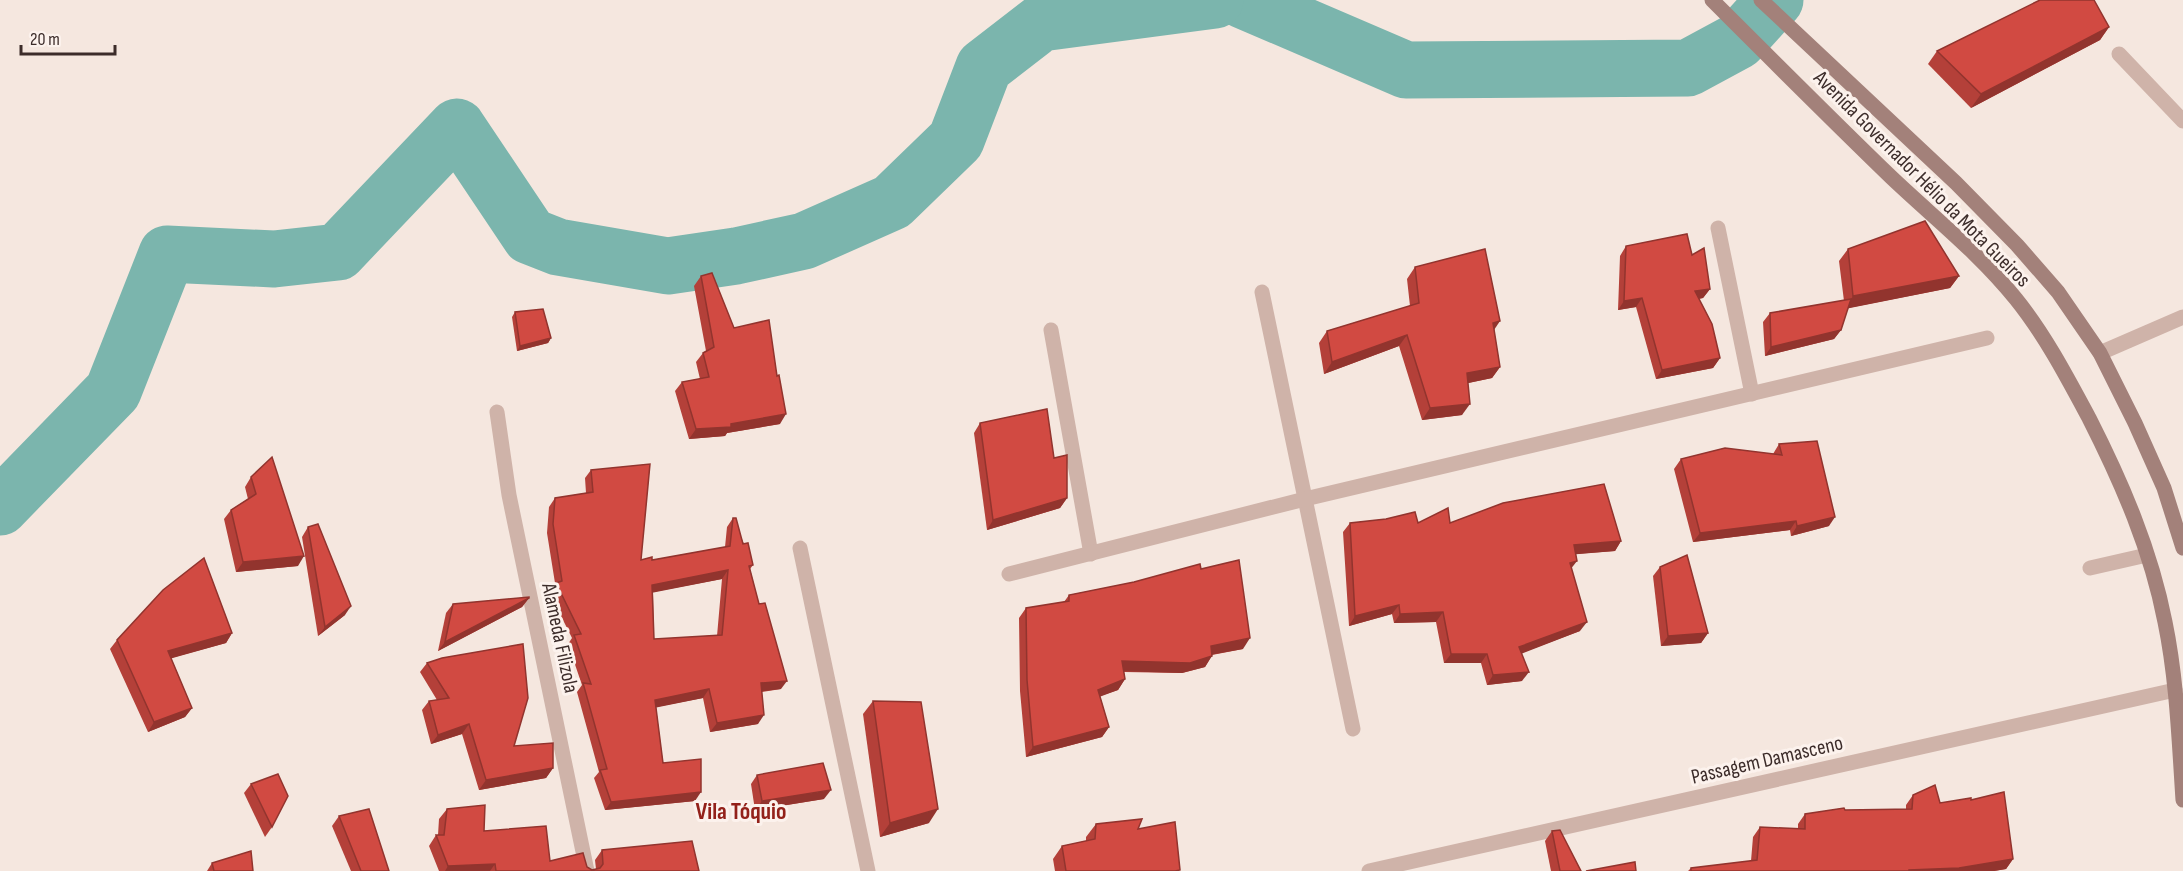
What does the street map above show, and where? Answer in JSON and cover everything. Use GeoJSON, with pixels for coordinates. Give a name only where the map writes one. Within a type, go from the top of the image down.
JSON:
{"type":"FeatureCollection","features":[{"type":"Feature","properties":{"kind":"main road","name":"Avenida Governador Hélio da Mota Gueiros"},"geometry":{"type":"LineString","coordinates":[[1761,0],[1956,183],[2017,245],[2058,292],[2100,353],[2135,423],[2164,488],[2183,548]]}},
{"type":"Feature","properties":{"kind":"main road","name":"Avenida Governador Hélio da Mota Gueiros"},"geometry":{"type":"LineString","coordinates":[[1717,5],[1892,178],[1963,242],[2020,305],[2037,328],[2085,411],[2129,504],[2147,555],[2165,621],[2175,690],[2183,800]]}},
{"type":"Feature","properties":{"kind":"street"},"geometry":{"type":"LineString","coordinates":[[2119,54],[2183,121]]}},
{"type":"Feature","properties":{"kind":"street"},"geometry":{"type":"LineString","coordinates":[[1718,228],[1752,394]]}},
{"type":"Feature","properties":{"kind":"street"},"geometry":{"type":"LineString","coordinates":[[1262,292],[1353,729]]}},
{"type":"Feature","properties":{"kind":"street"},"geometry":{"type":"LineString","coordinates":[[2100,353],[2183,317]]}},
{"type":"Feature","properties":{"kind":"street"},"geometry":{"type":"LineString","coordinates":[[1051,330],[1091,554]]}},
{"type":"Feature","properties":{"kind":"street"},"geometry":{"type":"LineString","coordinates":[[1010,574],[1305,499],[1987,338]]}},
{"type":"Feature","properties":{"kind":"street","name":"Alameda Filizola"},"geometry":{"type":"LineString","coordinates":[[497,412],[509,495],[586,871]]}},
{"type":"Feature","properties":{"kind":"street"},"geometry":{"type":"LineString","coordinates":[[800,548],[868,871]]}},
{"type":"Feature","properties":{"kind":"street"},"geometry":{"type":"LineString","coordinates":[[2090,568],[2147,555]]}},
{"type":"Feature","properties":{"kind":"street","name":"Passagem Damasceno"},"geometry":{"type":"LineString","coordinates":[[1369,871],[2175,690]]}},
{"type":"Feature","properties":{"kind":"building"},"geometry":{"type":"Polygon","coordinates":[[[2040,0],[2094,0],[2109,27],[1981,94],[1937,51],[2040,0]]]}},
{"type":"Feature","properties":{"kind":"building"},"geometry":{"type":"Polygon","coordinates":[[[1925,221],[1959,276],[1853,296],[1848,249],[1925,221]]]}},
{"type":"Feature","properties":{"kind":"building"},"geometry":{"type":"Polygon","coordinates":[[[1687,234],[1692,255],[1704,248],[1710,289],[1695,291],[1712,324],[1720,358],[1662,370],[1642,298],[1624,301],[1626,246],[1687,234]]]}},
{"type":"Feature","properties":{"kind":"building"},"geometry":{"type":"Polygon","coordinates":[[[1485,249],[1500,321],[1493,323],[1500,367],[1467,373],[1470,404],[1430,408],[1407,335],[1332,362],[1327,331],[1419,303],[1415,267],[1485,249]]]}},
{"type":"Feature","properties":{"kind":"building"},"geometry":{"type":"Polygon","coordinates":[[[712,273],[734,328],[769,320],[777,376],[779,375],[786,414],[731,424],[731,427],[696,429],[682,382],[709,377],[703,353],[714,347],[701,276],[712,273]]]}},
{"type":"Feature","properties":{"kind":"building"},"geometry":{"type":"Polygon","coordinates":[[[1851,299],[1841,330],[1771,347],[1770,313],[1851,299]]]}},
{"type":"Feature","properties":{"kind":"building"},"geometry":{"type":"Polygon","coordinates":[[[543,309],[551,338],[520,346],[515,312],[543,309]]]}},
{"type":"Feature","properties":{"kind":"building"},"geometry":{"type":"Polygon","coordinates":[[[1047,409],[1054,458],[1067,455],[1067,498],[993,520],[980,423],[1047,409]]]}},
{"type":"Feature","properties":{"kind":"building"},"geometry":{"type":"Polygon","coordinates":[[[1817,441],[1835,517],[1797,526],[1796,521],[1700,533],[1681,459],[1725,448],[1782,455],[1779,444],[1817,441]]]}},
{"type":"Feature","properties":{"kind":"building"},"geometry":{"type":"Polygon","coordinates":[[[272,457],[304,556],[243,562],[231,510],[256,494],[251,477],[272,457]]]}},
{"type":"Feature","properties":{"kind":"building"},"geometry":{"type":"Polygon","coordinates":[[[650,464],[641,560],[730,546],[733,518],[736,518],[743,544],[748,543],[753,565],[749,566],[759,604],[765,603],[787,681],[761,683],[764,715],[717,723],[709,689],[655,700],[663,763],[701,759],[701,792],[611,802],[600,770],[607,769],[583,683],[591,684],[574,635],[581,634],[556,583],[562,581],[553,524],[555,498],[593,492],[591,470],[650,464]],[[728,570],[652,585],[654,639],[722,635],[728,570]]]}},
{"type":"Feature","properties":{"kind":"building"},"geometry":{"type":"Polygon","coordinates":[[[1604,484],[1621,541],[1574,545],[1577,561],[1570,563],[1587,622],[1519,647],[1529,672],[1493,675],[1487,654],[1451,654],[1443,612],[1400,614],[1399,605],[1355,616],[1350,523],[1386,519],[1415,512],[1418,523],[1448,508],[1450,523],[1503,503],[1604,484]]]}},
{"type":"Feature","properties":{"kind":"building"},"geometry":{"type":"Polygon","coordinates":[[[318,524],[351,606],[325,627],[308,527],[318,524]]]}},
{"type":"Feature","properties":{"kind":"building"},"geometry":{"type":"Polygon","coordinates":[[[1687,555],[1708,633],[1668,636],[1660,567],[1687,555]]]}},
{"type":"Feature","properties":{"kind":"building"},"geometry":{"type":"Polygon","coordinates":[[[204,558],[232,633],[168,651],[192,708],[154,722],[117,640],[163,590],[204,558]]]}},
{"type":"Feature","properties":{"kind":"building"},"geometry":{"type":"Polygon","coordinates":[[[1239,560],[1250,638],[1211,646],[1212,656],[1190,663],[1122,661],[1125,679],[1098,690],[1109,727],[1033,747],[1027,680],[1026,608],[1069,601],[1069,595],[1134,582],[1200,564],[1201,569],[1239,560]]]}},
{"type":"Feature","properties":{"kind":"building"},"geometry":{"type":"Polygon","coordinates":[[[529,598],[445,642],[453,604],[529,598]]]}},
{"type":"Feature","properties":{"kind":"building"},"geometry":{"type":"Polygon","coordinates":[[[523,644],[528,698],[514,746],[553,743],[553,768],[486,780],[469,724],[438,735],[429,701],[449,698],[427,663],[442,658],[523,644]]]}},
{"type":"Feature","properties":{"kind":"building"},"geometry":{"type":"Polygon","coordinates":[[[873,701],[921,702],[938,809],[890,823],[873,701]]]}},
{"type":"Feature","properties":{"kind":"building"},"geometry":{"type":"Polygon","coordinates":[[[823,763],[831,790],[762,801],[757,775],[823,763]]]}},
{"type":"Feature","properties":{"kind":"building"},"geometry":{"type":"Polygon","coordinates":[[[278,774],[288,796],[272,827],[251,784],[278,774]]]}},
{"type":"Feature","properties":{"kind":"building"},"geometry":{"type":"Polygon","coordinates":[[[1935,785],[1940,803],[1971,798],[1971,800],[2004,792],[2013,859],[1959,868],[1909,871],[1691,871],[1691,868],[1757,860],[1760,827],[1805,829],[1805,814],[1844,808],[1845,810],[1912,809],[1913,795],[1935,785]]]}},
{"type":"Feature","properties":{"kind":"building"},"geometry":{"type":"Polygon","coordinates":[[[485,805],[484,831],[546,826],[550,861],[583,853],[587,867],[592,870],[600,868],[603,864],[602,850],[692,841],[699,871],[496,871],[495,864],[448,866],[436,835],[444,835],[447,809],[485,805]]]}},
{"type":"Feature","properties":{"kind":"building"},"geometry":{"type":"Polygon","coordinates":[[[369,809],[389,871],[361,871],[339,816],[369,809]]]}},
{"type":"Feature","properties":{"kind":"building"},"geometry":{"type":"Polygon","coordinates":[[[1142,819],[1138,829],[1175,822],[1180,870],[1066,871],[1062,846],[1095,839],[1096,824],[1142,819]]]}},
{"type":"Feature","properties":{"kind":"building"},"geometry":{"type":"Polygon","coordinates":[[[1560,830],[1581,871],[1560,871],[1552,831],[1560,830]]]}},
{"type":"Feature","properties":{"kind":"building"},"geometry":{"type":"Polygon","coordinates":[[[251,851],[253,871],[214,871],[212,863],[251,851]]]}},
{"type":"Feature","properties":{"kind":"building"},"geometry":{"type":"Polygon","coordinates":[[[1635,862],[1636,871],[1586,871],[1635,862]]]}},
{"type":"Feature","properties":{"kind":"waterway"},"geometry":{"type":"LineString","coordinates":[[0,507],[113,391],[167,254],[274,259],[338,252],[457,127],[530,236],[558,247],[668,266],[736,256],[804,241],[892,202],[956,140],[984,67],[1041,23],[1215,0]]}},
{"type":"Feature","properties":{"kind":"waterway"},"geometry":{"type":"LineString","coordinates":[[1243,0],[1406,70],[1688,68],[1738,41],[1775,0]]}},
{"type":"Feature","properties":{"kind":"district","name":"Vila Tóquio"},"geometry":{"type":"Point","coordinates":[741,811]}}]}
